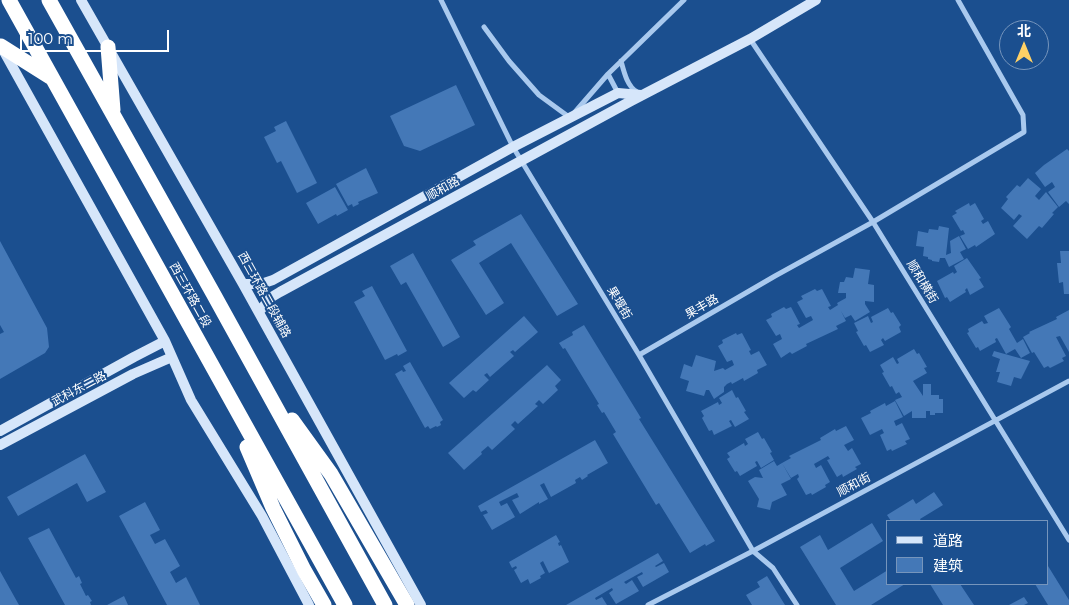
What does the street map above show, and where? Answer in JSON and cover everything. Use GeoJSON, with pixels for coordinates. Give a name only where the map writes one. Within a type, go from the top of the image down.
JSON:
{"type":"FeatureCollection","features":[{"type":"Feature","properties":{"kind":"highway","name":"西三环路二段"},"geometry":{"type":"LineString","coordinates":[[9,0],[345,605]]}},
{"type":"Feature","properties":{"kind":"highway","name":"西三环路二段"},"geometry":{"type":"LineString","coordinates":[[50,0],[385,605]]}},
{"type":"Feature","properties":{"kind":"highway"},"geometry":{"type":"LineString","coordinates":[[0,46],[52,78]]}},
{"type":"Feature","properties":{"kind":"highway"},"geometry":{"type":"LineString","coordinates":[[108,47],[113,114]]}},
{"type":"Feature","properties":{"kind":"highway"},"geometry":{"type":"LineString","coordinates":[[252,364],[331,474],[407,605]]}},
{"type":"Feature","properties":{"kind":"highway"},"geometry":{"type":"LineString","coordinates":[[221,381],[273,508],[324,605]]}},
{"type":"Feature","properties":{"kind":"street","name":"西三环路二段辅路"},"geometry":{"type":"LineString","coordinates":[[82,0],[244,284],[421,605]]}},
{"type":"Feature","properties":{"kind":"street","name":"果堰街"},"geometry":{"type":"LineString","coordinates":[[441,0],[513,148],[639,355],[753,551],[773,568],[797,605]]}},
{"type":"Feature","properties":{"kind":"street","name":"顺和路"},"geometry":{"type":"LineString","coordinates":[[570,118],[608,74],[684,0]]}},
{"type":"Feature","properties":{"kind":"street","name":"顺和路"},"geometry":{"type":"LineString","coordinates":[[259,312],[270,298],[521,160],[750,39],[816,0]]}},
{"type":"Feature","properties":{"kind":"street"},"geometry":{"type":"LineString","coordinates":[[874,222],[1024,132],[1023,115],[958,0]]}},
{"type":"Feature","properties":{"kind":"street"},"geometry":{"type":"LineString","coordinates":[[484,27],[509,62],[539,95],[570,118]]}},
{"type":"Feature","properties":{"kind":"street","name":"顺和横街"},"geometry":{"type":"LineString","coordinates":[[750,39],[874,222],[994,421],[1069,540]]}},
{"type":"Feature","properties":{"kind":"street"},"geometry":{"type":"LineString","coordinates":[[0,46],[165,341],[191,400],[262,516],[309,605]]}},
{"type":"Feature","properties":{"kind":"street"},"geometry":{"type":"LineString","coordinates":[[621,61],[624,72],[634,91],[644,95]]}},
{"type":"Feature","properties":{"kind":"street"},"geometry":{"type":"LineString","coordinates":[[608,74],[618,93],[631,101]]}},
{"type":"Feature","properties":{"kind":"street","name":"顺和路"},"geometry":{"type":"LineString","coordinates":[[244,284],[261,284],[273,280],[513,148],[618,93]]}},
{"type":"Feature","properties":{"kind":"street"},"geometry":{"type":"LineString","coordinates":[[618,93],[644,95]]}},
{"type":"Feature","properties":{"kind":"street","name":"果丰路"},"geometry":{"type":"LineString","coordinates":[[639,355],[775,276],[874,222]]}},
{"type":"Feature","properties":{"kind":"street","name":"武科东二路"},"geometry":{"type":"LineString","coordinates":[[0,431],[134,356],[165,341]]}},
{"type":"Feature","properties":{"kind":"street","name":"武科东二路"},"geometry":{"type":"LineString","coordinates":[[0,445],[133,374],[172,357]]}},
{"type":"Feature","properties":{"kind":"street","name":"顺和街"},"geometry":{"type":"LineString","coordinates":[[648,605],[1069,382]]}},
{"type":"Feature","properties":{"kind":"building"},"geometry":{"type":"Polygon","coordinates":[[[456,85],[475,125],[420,151],[404,146],[390,116],[456,85]]]}},
{"type":"Feature","properties":{"kind":"building"},"geometry":{"type":"Polygon","coordinates":[[[286,121],[317,183],[297,193],[281,161],[277,163],[264,137],[276,131],[274,127],[286,121]]]}},
{"type":"Feature","properties":{"kind":"building"},"geometry":{"type":"Polygon","coordinates":[[[1067,149],[1069,151],[1069,204],[1066,201],[1059,207],[1048,192],[1055,187],[1052,182],[1045,187],[1035,173],[1067,149]]]}},
{"type":"Feature","properties":{"kind":"building"},"geometry":{"type":"Polygon","coordinates":[[[366,168],[378,193],[358,202],[359,204],[353,207],[352,204],[348,206],[336,184],[366,168]]]}},
{"type":"Feature","properties":{"kind":"building"},"geometry":{"type":"Polygon","coordinates":[[[1028,178],[1041,189],[1035,196],[1039,200],[1046,192],[1058,207],[1042,228],[1039,226],[1027,239],[1013,226],[1022,216],[1019,214],[1014,220],[1001,208],[1008,199],[1006,197],[1017,185],[1020,187],[1028,178]]]}},
{"type":"Feature","properties":{"kind":"building"},"geometry":{"type":"Polygon","coordinates":[[[335,187],[348,210],[318,224],[306,203],[335,187]]]}},
{"type":"Feature","properties":{"kind":"building"},"geometry":{"type":"Polygon","coordinates":[[[969,203],[970,206],[975,203],[984,219],[981,221],[983,224],[988,221],[995,234],[976,247],[975,245],[968,249],[960,236],[965,234],[952,216],[957,213],[955,211],[969,203]]]}},
{"type":"Feature","properties":{"kind":"building"},"geometry":{"type":"Polygon","coordinates":[[[521,214],[578,304],[557,316],[511,243],[479,263],[504,303],[486,315],[451,260],[476,245],[473,241],[521,214]]]}},
{"type":"Feature","properties":{"kind":"building"},"geometry":{"type":"Polygon","coordinates":[[[939,226],[949,228],[946,255],[951,253],[950,241],[959,236],[966,249],[960,252],[964,259],[949,267],[945,258],[940,258],[939,262],[932,261],[928,257],[923,256],[924,247],[916,246],[918,231],[928,233],[929,229],[938,230],[939,226]]]}},
{"type":"Feature","properties":{"kind":"building"},"geometry":{"type":"Polygon","coordinates":[[[0,241],[47,328],[49,347],[45,353],[0,379],[0,334],[4,332],[0,325],[0,241]]]}},
{"type":"Feature","properties":{"kind":"building"},"geometry":{"type":"Polygon","coordinates":[[[1060,251],[1069,251],[1069,294],[1064,294],[1063,282],[1059,283],[1057,263],[1061,263],[1060,251]]]}},
{"type":"Feature","properties":{"kind":"building"},"geometry":{"type":"Polygon","coordinates":[[[413,253],[460,337],[443,347],[406,282],[401,285],[390,266],[413,253]]]}},
{"type":"Feature","properties":{"kind":"building"},"geometry":{"type":"Polygon","coordinates":[[[967,258],[981,278],[979,279],[984,287],[970,295],[967,288],[966,292],[950,302],[947,297],[945,298],[937,281],[953,272],[954,274],[957,272],[954,266],[967,258]]]}},
{"type":"Feature","properties":{"kind":"building"},"geometry":{"type":"Polygon","coordinates":[[[855,268],[870,270],[868,284],[874,285],[874,302],[865,301],[865,304],[870,312],[855,321],[851,315],[845,318],[841,311],[846,321],[836,326],[838,329],[781,358],[773,344],[782,339],[780,334],[776,336],[766,320],[772,317],[771,314],[784,307],[786,309],[791,307],[800,324],[797,325],[799,328],[813,320],[811,316],[806,318],[797,302],[803,299],[801,296],[815,289],[817,291],[822,289],[831,306],[828,307],[830,310],[846,298],[846,293],[838,293],[840,282],[844,282],[846,277],[853,278],[855,268]]]}},
{"type":"Feature","properties":{"kind":"building"},"geometry":{"type":"Polygon","coordinates":[[[372,286],[407,351],[385,360],[354,302],[365,296],[362,291],[372,286]]]}},
{"type":"Feature","properties":{"kind":"building"},"geometry":{"type":"Polygon","coordinates":[[[888,308],[891,313],[893,312],[901,325],[899,327],[901,332],[885,341],[883,338],[881,340],[884,345],[870,352],[856,332],[858,331],[854,323],[868,316],[871,323],[873,322],[871,317],[888,308]]]}},
{"type":"Feature","properties":{"kind":"building"},"geometry":{"type":"Polygon","coordinates":[[[999,308],[1011,327],[1009,329],[1017,343],[1023,339],[1030,353],[1021,358],[1015,349],[1006,354],[997,338],[995,339],[996,342],[980,351],[978,347],[976,348],[967,333],[969,332],[968,329],[982,321],[984,324],[988,323],[984,316],[999,308]]]}},
{"type":"Feature","properties":{"kind":"building"},"geometry":{"type":"Polygon","coordinates":[[[1069,310],[1069,352],[1060,336],[1056,337],[1066,356],[1062,358],[1064,361],[1050,368],[1048,366],[1044,368],[1034,352],[1032,353],[1023,337],[1029,332],[1057,319],[1056,317],[1069,310]]]}},
{"type":"Feature","properties":{"kind":"building"},"geometry":{"type":"Polygon","coordinates":[[[524,316],[538,332],[515,352],[513,350],[510,352],[514,356],[490,377],[487,373],[484,375],[489,380],[476,392],[473,390],[464,398],[449,383],[524,316]]]}},
{"type":"Feature","properties":{"kind":"building"},"geometry":{"type":"Polygon","coordinates":[[[584,325],[641,418],[639,419],[715,541],[706,546],[705,544],[690,553],[659,503],[656,505],[613,434],[616,432],[604,412],[602,413],[597,405],[599,404],[565,348],[563,349],[559,343],[573,335],[572,332],[584,325]]]}},
{"type":"Feature","properties":{"kind":"building"},"geometry":{"type":"Polygon","coordinates":[[[736,333],[737,335],[742,333],[751,350],[749,351],[751,355],[759,351],[767,365],[757,370],[758,373],[744,381],[743,378],[732,384],[731,382],[727,384],[724,387],[724,392],[714,399],[709,390],[706,390],[704,396],[686,391],[689,381],[680,378],[684,364],[692,367],[696,355],[716,361],[714,371],[723,368],[725,370],[734,365],[732,360],[727,362],[718,346],[723,343],[722,340],[736,333]]]}},
{"type":"Feature","properties":{"kind":"building"},"geometry":{"type":"Polygon","coordinates":[[[914,349],[917,354],[919,353],[927,367],[924,368],[927,373],[913,381],[923,396],[923,384],[931,384],[931,395],[939,395],[939,399],[943,399],[943,413],[930,415],[930,411],[926,411],[926,418],[912,418],[912,411],[904,416],[895,400],[902,397],[899,392],[896,394],[892,386],[890,387],[882,373],[884,372],[880,365],[893,357],[897,364],[899,363],[897,359],[914,349]]]}},
{"type":"Feature","properties":{"kind":"building"},"geometry":{"type":"Polygon","coordinates":[[[994,351],[1030,361],[1021,379],[1014,377],[1011,386],[997,382],[1000,372],[996,372],[1000,359],[992,356],[994,351]]]}},
{"type":"Feature","properties":{"kind":"building"},"geometry":{"type":"Polygon","coordinates":[[[410,362],[443,420],[440,422],[441,425],[437,427],[430,429],[428,426],[425,428],[395,374],[402,370],[403,372],[406,371],[403,366],[410,362]]]}},
{"type":"Feature","properties":{"kind":"building"},"geometry":{"type":"Polygon","coordinates":[[[547,365],[561,380],[555,386],[558,390],[543,404],[539,400],[535,404],[538,406],[518,424],[515,421],[511,425],[515,429],[492,450],[488,446],[464,470],[448,453],[547,365]]]}},
{"type":"Feature","properties":{"kind":"building"},"geometry":{"type":"Polygon","coordinates":[[[732,390],[736,398],[738,397],[749,419],[735,427],[731,420],[729,421],[732,426],[714,435],[712,430],[709,431],[702,418],[704,416],[701,411],[718,402],[719,405],[722,403],[719,398],[732,390]]]}},
{"type":"Feature","properties":{"kind":"building"},"geometry":{"type":"Polygon","coordinates":[[[895,401],[903,417],[894,421],[896,426],[902,423],[910,439],[905,441],[907,444],[892,451],[891,449],[887,451],[880,435],[884,433],[882,429],[870,435],[861,418],[885,403],[886,406],[895,401]]]}},
{"type":"Feature","properties":{"kind":"building"},"geometry":{"type":"Polygon","coordinates":[[[846,426],[854,440],[844,445],[848,451],[852,448],[861,464],[855,467],[857,469],[843,477],[842,474],[837,477],[827,460],[830,459],[828,456],[814,464],[816,468],[821,465],[830,482],[825,485],[826,487],[812,495],[811,493],[806,495],[797,479],[799,477],[798,474],[791,478],[782,463],[791,458],[789,456],[821,440],[820,438],[835,429],[836,431],[846,426]]]}},
{"type":"Feature","properties":{"kind":"building"},"geometry":{"type":"Polygon","coordinates":[[[758,432],[772,452],[770,453],[774,460],[761,468],[757,461],[755,462],[757,466],[740,476],[737,471],[735,472],[727,459],[730,457],[727,453],[744,443],[745,446],[748,444],[745,439],[758,432]]]}},
{"type":"Feature","properties":{"kind":"building"},"geometry":{"type":"Polygon","coordinates":[[[595,440],[608,463],[582,480],[580,477],[575,480],[576,483],[551,497],[544,483],[540,485],[548,499],[539,504],[539,502],[520,514],[512,500],[519,497],[517,493],[499,502],[501,506],[507,503],[515,517],[492,530],[483,515],[488,513],[486,510],[481,512],[478,506],[595,440]]]}},
{"type":"Feature","properties":{"kind":"building"},"geometry":{"type":"Polygon","coordinates":[[[85,454],[106,492],[87,502],[77,483],[18,516],[7,497],[85,454]]]}},
{"type":"Feature","properties":{"kind":"building"},"geometry":{"type":"Polygon","coordinates":[[[774,461],[777,466],[782,463],[791,479],[781,484],[787,495],[772,502],[770,510],[757,507],[759,499],[748,481],[755,477],[763,478],[759,470],[774,461]]]}},
{"type":"Feature","properties":{"kind":"building"},"geometry":{"type":"Polygon","coordinates":[[[934,492],[943,505],[920,520],[890,520],[887,515],[913,499],[916,504],[934,492]]]}},
{"type":"Feature","properties":{"kind":"building"},"geometry":{"type":"Polygon","coordinates":[[[145,502],[160,530],[150,535],[155,544],[165,539],[180,566],[170,572],[176,583],[186,577],[200,605],[167,605],[119,516],[145,502]]]}},
{"type":"Feature","properties":{"kind":"building"},"geometry":{"type":"Polygon","coordinates":[[[872,523],[883,541],[840,568],[854,591],[886,571],[886,585],[903,585],[871,605],[836,605],[800,547],[820,535],[828,550],[872,523]]]}},
{"type":"Feature","properties":{"kind":"building"},"geometry":{"type":"Polygon","coordinates":[[[49,528],[76,578],[79,576],[82,583],[80,584],[86,596],[88,595],[92,601],[90,602],[91,605],[65,605],[28,538],[49,528]]]}},
{"type":"Feature","properties":{"kind":"building"},"geometry":{"type":"Polygon","coordinates":[[[556,535],[560,542],[558,543],[559,546],[561,545],[569,562],[549,573],[543,561],[540,563],[545,573],[540,576],[541,578],[530,584],[528,579],[521,583],[514,570],[517,568],[516,566],[512,568],[509,562],[556,535]]]}},
{"type":"Feature","properties":{"kind":"building"},"geometry":{"type":"Polygon","coordinates":[[[658,553],[663,561],[655,566],[664,563],[669,572],[643,587],[637,577],[643,574],[642,572],[624,582],[626,584],[632,580],[639,591],[616,604],[609,593],[613,590],[612,588],[595,598],[596,600],[602,597],[607,605],[566,605],[658,553]]]}},
{"type":"Feature","properties":{"kind":"building"},"geometry":{"type":"Polygon","coordinates":[[[1049,568],[1069,600],[1069,605],[1048,605],[1036,585],[1049,585],[1049,568]]]}},
{"type":"Feature","properties":{"kind":"building"},"geometry":{"type":"Polygon","coordinates":[[[0,571],[19,605],[0,605],[0,571]]]}},
{"type":"Feature","properties":{"kind":"building"},"geometry":{"type":"Polygon","coordinates":[[[767,576],[785,605],[752,605],[746,595],[760,587],[757,582],[767,576]]]}},
{"type":"Feature","properties":{"kind":"building"},"geometry":{"type":"Polygon","coordinates":[[[931,585],[961,585],[974,605],[943,605],[931,585]]]}},
{"type":"Feature","properties":{"kind":"building"},"geometry":{"type":"Polygon","coordinates":[[[124,596],[128,605],[107,605],[124,596]]]}},
{"type":"Feature","properties":{"kind":"building"},"geometry":{"type":"Polygon","coordinates":[[[1024,597],[1028,603],[1024,605],[1009,605],[1024,597]]]}}]}
